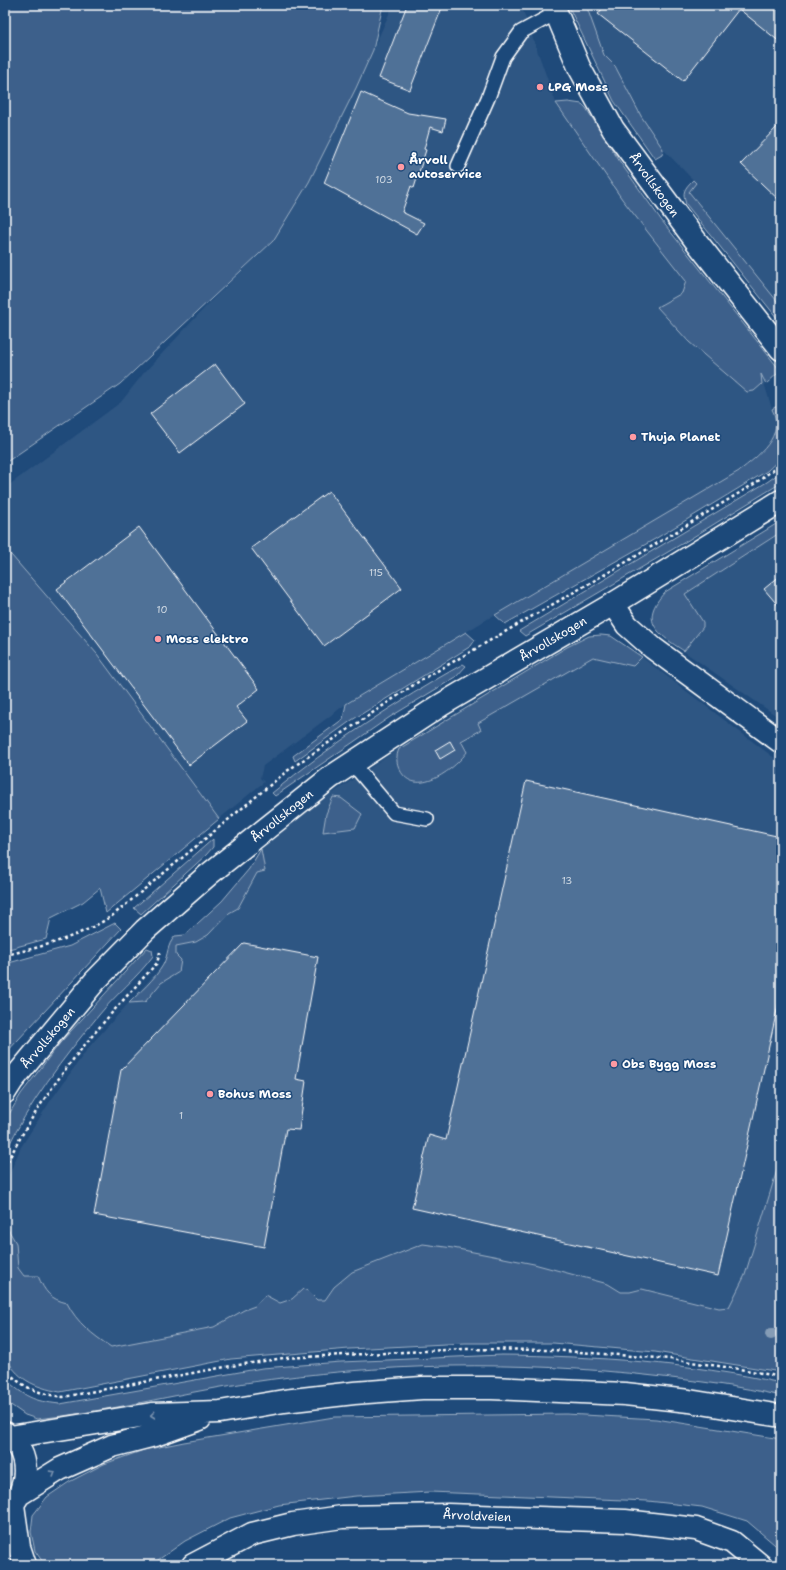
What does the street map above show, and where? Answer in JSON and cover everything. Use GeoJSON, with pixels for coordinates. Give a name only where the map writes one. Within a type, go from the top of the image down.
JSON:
{"type":"FeatureCollection","features":[{"type":"Feature","properties":{"kind":"street","name":"Årvollskogen"},"geometry":{"type":"LineString","coordinates":[[555,9],[579,67],[613,129],[696,241],[781,349]]}},
{"type":"Feature","properties":{"kind":"street","name":"Årvollskogen"},"geometry":{"type":"LineString","coordinates":[[5,1092],[12,1080],[95,981],[145,930],[208,875],[331,777],[441,706],[613,604],[781,501]]}},
{"type":"Feature","properties":{"kind":"street"},"geometry":{"type":"LineString","coordinates":[[613,604],[627,625],[653,648],[781,742]]}},
{"type":"Feature","properties":{"kind":"street"},"geometry":{"type":"LineString","coordinates":[[8,1434],[152,1414],[220,1412],[284,1401],[354,1393],[422,1388],[491,1388],[625,1394],[689,1401],[781,1416]]}},
{"type":"Feature","properties":{"kind":"street"},"geometry":{"type":"LineString","coordinates":[[13,1504],[60,1469],[112,1446],[158,1434],[220,1412]]}},
{"type":"Feature","properties":{"kind":"street"},"geometry":{"type":"LineString","coordinates":[[8,1434],[19,1446],[24,1457],[26,1470],[25,1482],[13,1504],[19,1547],[25,1565]]}},
{"type":"Feature","properties":{"kind":"street","name":"Årvoldveien"},"geometry":{"type":"LineString","coordinates":[[193,1565],[252,1534],[293,1524],[342,1517],[448,1515],[625,1521],[696,1529],[732,1542],[760,1565]]}},
{"type":"Feature","properties":{"kind":"lane"},"geometry":{"type":"LineString","coordinates":[[458,166],[488,98],[503,57],[521,32],[555,9]]}},
{"type":"Feature","properties":{"kind":"lane"},"geometry":{"type":"LineString","coordinates":[[352,763],[394,813],[427,820]]}},
{"type":"Feature","properties":{"kind":"path"},"geometry":{"type":"LineString","coordinates":[[5,1167],[39,1106],[78,1052],[157,963],[160,948],[145,930]]}},
{"type":"Feature","properties":{"kind":"path"},"geometry":{"type":"LineString","coordinates":[[5,1367],[22,1384],[42,1394]]}},
{"type":"Feature","properties":{"kind":"shaded area"},"geometry":{"type":"Polygon","coordinates":[[[5,5],[383,5],[373,50],[356,88],[309,182],[273,241],[120,384],[5,463],[5,5]]]}},
{"type":"Feature","properties":{"kind":"shaded area"},"geometry":{"type":"Polygon","coordinates":[[[393,5],[521,5],[556,103],[622,199],[761,373],[772,409],[776,416],[777,432],[766,448],[739,471],[622,542],[544,585],[346,704],[263,766],[260,778],[264,782],[219,819],[97,654],[5,548],[5,488],[121,402],[143,374],[212,300],[273,241],[309,182],[356,88],[393,5]]]}},
{"type":"Feature","properties":{"kind":"shaded area"},"geometry":{"type":"Polygon","coordinates":[[[568,5],[586,5],[604,55],[615,66],[641,116],[663,149],[662,155],[655,159],[614,101],[568,5]]]}},
{"type":"Feature","properties":{"kind":"shaded area"},"geometry":{"type":"Polygon","coordinates":[[[586,5],[781,5],[781,306],[689,192],[696,183],[663,149],[641,116],[615,66],[604,55],[586,5]]]}},
{"type":"Feature","properties":{"kind":"shaded area"},"geometry":{"type":"Polygon","coordinates":[[[568,102],[582,104],[586,108],[622,165],[662,221],[779,369],[778,373],[766,384],[761,374],[762,384],[754,391],[747,392],[689,342],[657,307],[682,293],[686,281],[622,199],[556,103],[568,102]]]}},
{"type":"Feature","properties":{"kind":"shaded area"},"geometry":{"type":"Polygon","coordinates":[[[693,180],[696,183],[689,192],[781,306],[781,323],[686,204],[684,194],[693,180]]]}},
{"type":"Feature","properties":{"kind":"shaded area"},"geometry":{"type":"Polygon","coordinates":[[[781,404],[781,458],[767,471],[655,539],[505,624],[495,615],[739,471],[761,452],[773,437],[775,419],[772,409],[781,404]]]}},
{"type":"Feature","properties":{"kind":"shaded area"},"geometry":{"type":"Polygon","coordinates":[[[781,472],[781,483],[685,542],[525,636],[519,631],[767,482],[781,472]]]}},
{"type":"Feature","properties":{"kind":"shaded area"},"geometry":{"type":"Polygon","coordinates":[[[781,521],[781,532],[685,594],[703,622],[703,627],[684,651],[659,633],[652,619],[653,611],[657,602],[665,592],[781,521]]]}},
{"type":"Feature","properties":{"kind":"shaded area"},"geometry":{"type":"Polygon","coordinates":[[[781,532],[781,719],[669,641],[655,613],[781,532]]]}},
{"type":"Feature","properties":{"kind":"shaded area"},"geometry":{"type":"Polygon","coordinates":[[[5,548],[97,654],[219,819],[106,913],[100,888],[83,902],[51,918],[46,939],[5,950],[5,548]]]}},
{"type":"Feature","properties":{"kind":"shaded area"},"geometry":{"type":"Polygon","coordinates":[[[466,632],[475,640],[471,646],[352,720],[295,761],[293,756],[343,719],[346,704],[466,632]]]}},
{"type":"Feature","properties":{"kind":"shaded area"},"geometry":{"type":"Polygon","coordinates":[[[589,636],[611,636],[631,649],[781,763],[781,1357],[599,1332],[66,1367],[5,1290],[5,1184],[21,1147],[51,1100],[89,1047],[162,966],[168,952],[169,943],[175,936],[185,935],[222,901],[249,869],[261,849],[312,807],[418,736],[567,647],[589,636]]]}},
{"type":"Feature","properties":{"kind":"shaded area"},"geometry":{"type":"Polygon","coordinates":[[[589,636],[611,636],[642,657],[633,666],[593,657],[478,723],[481,730],[461,741],[467,752],[453,766],[434,779],[424,782],[415,782],[407,778],[400,770],[397,760],[399,749],[567,647],[589,636]]]}},
{"type":"Feature","properties":{"kind":"shaded area"},"geometry":{"type":"Polygon","coordinates":[[[463,664],[466,666],[456,677],[390,717],[275,796],[272,793],[365,724],[413,693],[463,664]]]}},
{"type":"Feature","properties":{"kind":"shaded area"},"geometry":{"type":"Polygon","coordinates":[[[333,797],[341,798],[362,814],[355,828],[323,832],[326,814],[333,797]]]}},
{"type":"Feature","properties":{"kind":"shaded area"},"geometry":{"type":"Polygon","coordinates":[[[213,839],[213,847],[206,855],[141,914],[134,908],[213,839]]]}},
{"type":"Feature","properties":{"kind":"shaded area"},"geometry":{"type":"Polygon","coordinates":[[[261,849],[265,871],[257,873],[238,908],[229,913],[208,935],[196,942],[176,946],[176,955],[181,960],[179,972],[161,983],[145,1002],[129,1003],[160,970],[165,961],[170,943],[175,936],[185,935],[222,901],[249,869],[261,849]]]}},
{"type":"Feature","properties":{"kind":"shaded area"},"geometry":{"type":"Polygon","coordinates":[[[115,923],[121,929],[5,1054],[5,964],[70,946],[115,923]]]}},
{"type":"Feature","properties":{"kind":"shaded area"},"geometry":{"type":"Polygon","coordinates":[[[147,948],[152,950],[153,956],[140,972],[106,1007],[60,1064],[25,1116],[5,1153],[5,1121],[21,1094],[60,1043],[147,948]]]}},
{"type":"Feature","properties":{"kind":"shaded area"},"geometry":{"type":"Polygon","coordinates":[[[781,1163],[781,1372],[655,1352],[553,1343],[465,1343],[349,1349],[231,1359],[60,1392],[27,1381],[20,1376],[9,1363],[5,1355],[5,1224],[16,1243],[18,1268],[24,1276],[38,1276],[46,1291],[52,1297],[67,1303],[76,1317],[86,1328],[111,1347],[214,1327],[244,1310],[255,1306],[265,1295],[280,1303],[292,1299],[303,1289],[308,1291],[317,1300],[325,1300],[334,1287],[352,1272],[423,1244],[453,1248],[534,1264],[608,1284],[621,1292],[630,1292],[642,1289],[719,1308],[729,1307],[745,1275],[777,1170],[781,1163]]]}},
{"type":"Feature","properties":{"kind":"shaded area"},"geometry":{"type":"Polygon","coordinates":[[[502,1355],[607,1359],[712,1370],[781,1383],[781,1396],[718,1384],[603,1371],[500,1366],[449,1366],[347,1371],[296,1376],[219,1387],[89,1412],[37,1419],[25,1415],[5,1401],[5,1379],[24,1394],[36,1400],[60,1404],[262,1368],[341,1362],[502,1355]]]}},
{"type":"Feature","properties":{"kind":"shaded area"},"geometry":{"type":"Polygon","coordinates":[[[566,1414],[656,1419],[781,1439],[781,1550],[747,1521],[702,1507],[648,1501],[430,1492],[356,1496],[279,1505],[230,1518],[185,1541],[151,1565],[45,1565],[35,1551],[31,1532],[33,1515],[47,1497],[69,1482],[104,1464],[144,1450],[334,1417],[566,1414]]]}},
{"type":"Feature","properties":{"kind":"building"},"geometry":{"type":"Polygon","coordinates":[[[407,5],[443,5],[410,90],[379,78],[407,5]]]}},
{"type":"Feature","properties":{"kind":"building"},"geometry":{"type":"Polygon","coordinates":[[[605,5],[781,5],[781,43],[739,9],[683,81],[598,14],[605,5]]]}},
{"type":"Feature","properties":{"kind":"building"},"geometry":{"type":"Polygon","coordinates":[[[361,92],[408,113],[446,119],[443,131],[430,127],[424,149],[426,150],[414,188],[411,186],[402,212],[424,223],[417,234],[324,183],[361,92]]]}},
{"type":"Feature","properties":{"kind":"building"},"geometry":{"type":"Polygon","coordinates":[[[781,123],[781,202],[741,164],[781,123]]]}},
{"type":"Feature","properties":{"kind":"building"},"geometry":{"type":"Polygon","coordinates":[[[215,364],[245,404],[180,453],[150,414],[215,364]]]}},
{"type":"Feature","properties":{"kind":"building"},"geometry":{"type":"Polygon","coordinates":[[[329,491],[402,588],[324,646],[251,548],[329,491]]]}},
{"type":"Feature","properties":{"kind":"building","name":"Moss elektro"},"geometry":{"type":"Polygon","coordinates":[[[139,527],[259,689],[236,707],[247,721],[189,765],[57,589],[139,527]]]}},
{"type":"Feature","properties":{"kind":"building"},"geometry":{"type":"Polygon","coordinates":[[[781,575],[781,609],[764,589],[781,575]]]}},
{"type":"Feature","properties":{"kind":"building"},"geometry":{"type":"Polygon","coordinates":[[[450,741],[455,750],[440,759],[435,750],[450,741]]]}},
{"type":"Feature","properties":{"kind":"building","name":"Obs Bygg Moss"},"geometry":{"type":"Polygon","coordinates":[[[526,781],[781,837],[781,992],[718,1276],[412,1208],[429,1135],[446,1140],[526,781]]]}},
{"type":"Feature","properties":{"kind":"building","name":"Bohus Moss"},"geometry":{"type":"Polygon","coordinates":[[[244,943],[318,957],[296,1079],[306,1081],[299,1130],[286,1129],[264,1247],[94,1215],[121,1070],[244,943]]]}},
{"type":"Feature","properties":{"kind":"place","name":"LPG Moss"},"geometry":{"type":"Point","coordinates":[540,87]}},
{"type":"Feature","properties":{"kind":"place","name":"Årvoll autoservice"},"geometry":{"type":"Point","coordinates":[401,167]}},
{"type":"Feature","properties":{"kind":"place","name":"Thuja Planet"},"geometry":{"type":"Point","coordinates":[633,437]}},
{"type":"Feature","properties":{"kind":"place","name":"Moss elektro"},"geometry":{"type":"Point","coordinates":[158,639]}},
{"type":"Feature","properties":{"kind":"place","name":"Obs Bygg Moss"},"geometry":{"type":"Point","coordinates":[614,1064]}},
{"type":"Feature","properties":{"kind":"place","name":"Bohus Moss"},"geometry":{"type":"Point","coordinates":[210,1094]}}]}
